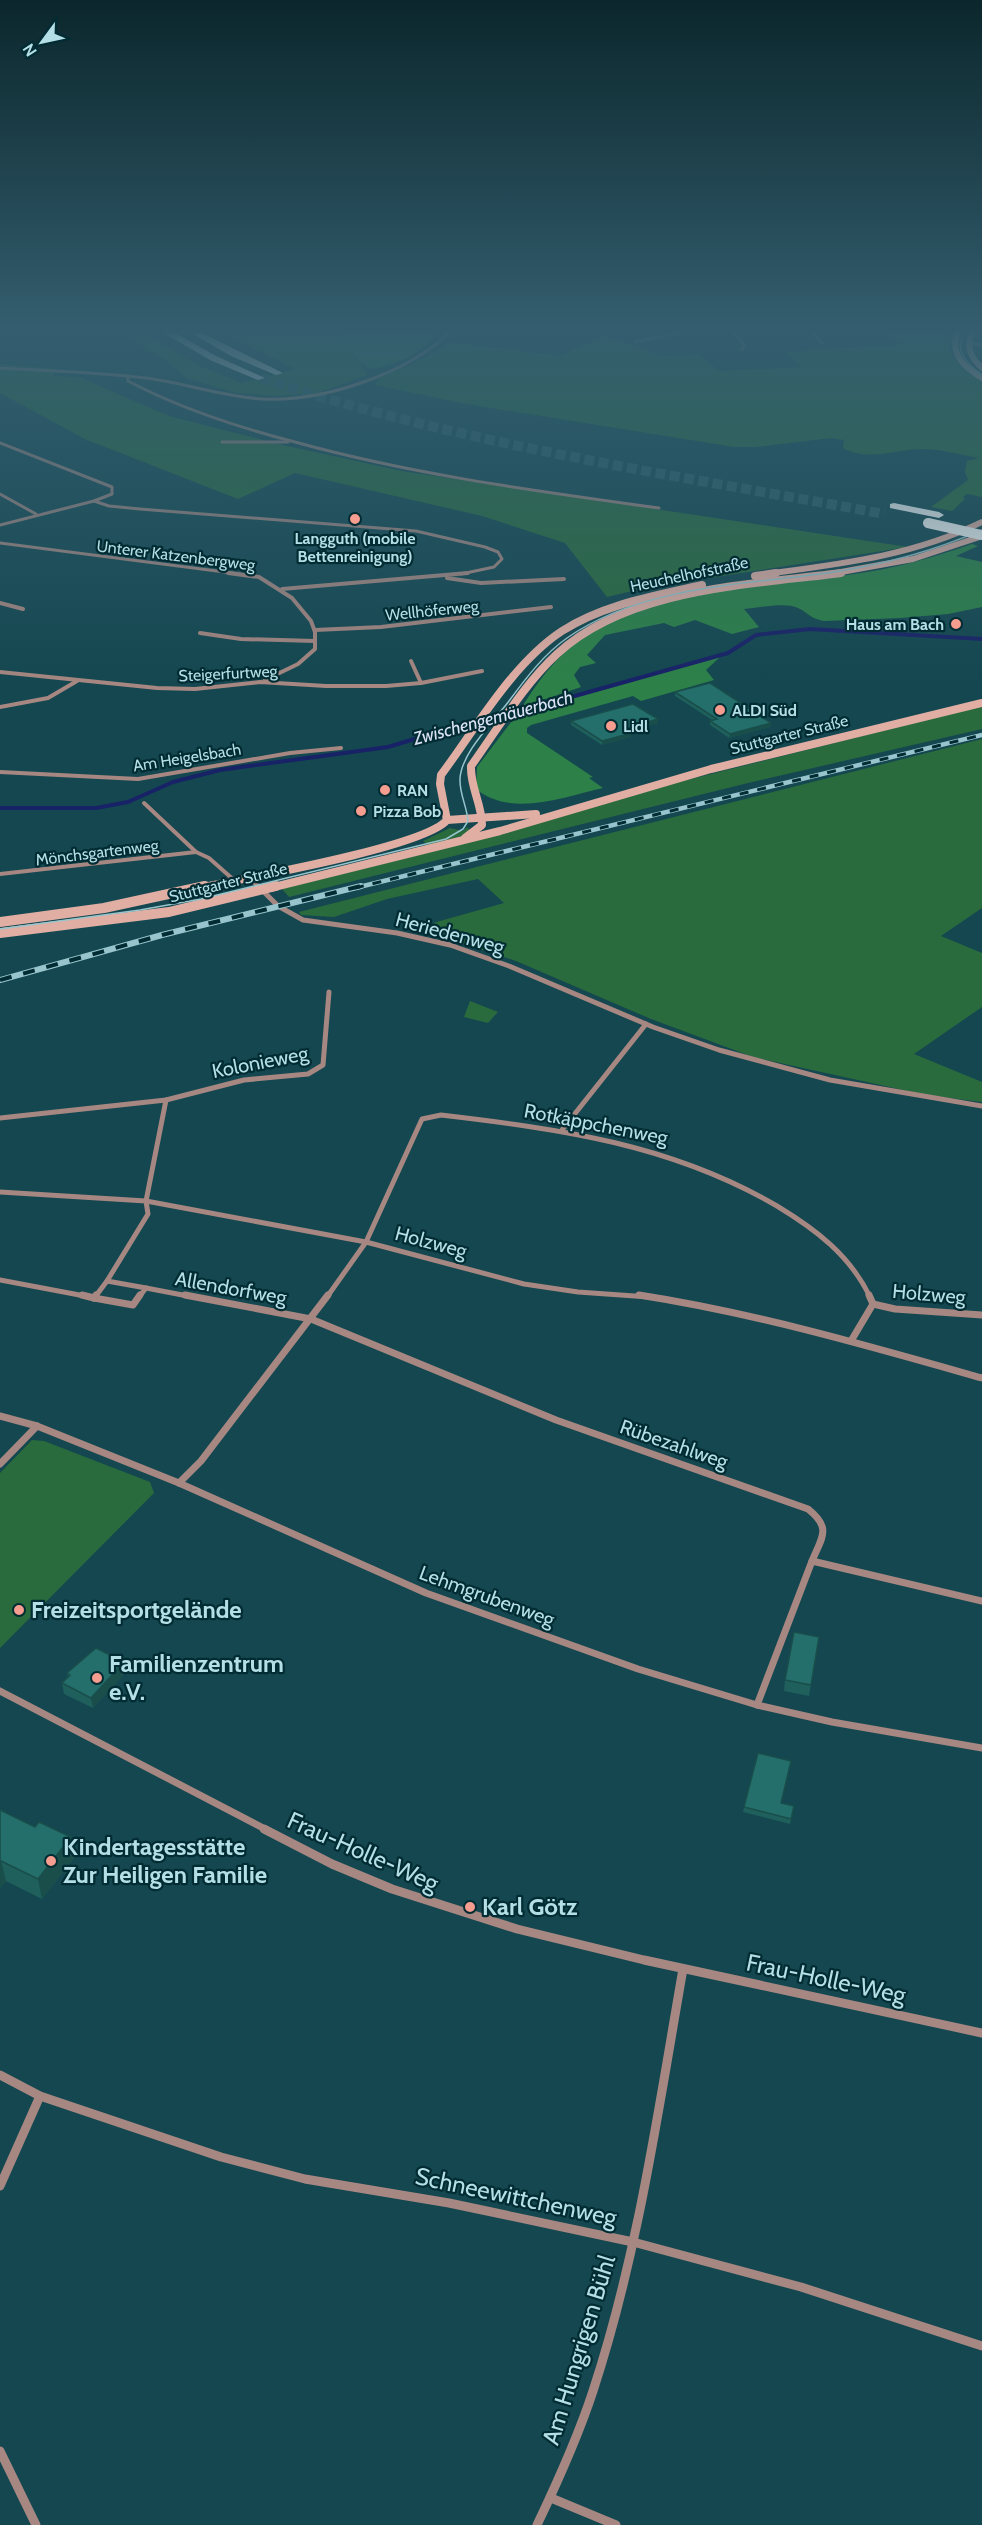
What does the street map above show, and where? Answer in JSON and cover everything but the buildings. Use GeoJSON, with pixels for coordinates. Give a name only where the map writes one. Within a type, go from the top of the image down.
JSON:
{"type":"FeatureCollection","features":[{"type":"Feature","properties":{"kind":"highway"},"geometry":{"type":"LineString","coordinates":[[894,506],[982,523]]}},
{"type":"Feature","properties":{"kind":"highway"},"geometry":{"type":"LineString","coordinates":[[884,514],[982,535]]}},
{"type":"Feature","properties":{"kind":"main road","name":"Heuchelhofstraße"},"geometry":{"type":"LineString","coordinates":[[447,820],[440,784],[441,775],[508,684],[542,647],[584,620],[621,604],[681,588],[901,553],[933,544],[982,523]]}},
{"type":"Feature","properties":{"kind":"main road","name":"Heuchelhofstraße"},"geometry":{"type":"LineString","coordinates":[[482,821],[471,789],[469,777],[471,766],[513,707],[559,652],[598,625],[634,610],[725,589],[900,562],[951,548],[982,535]]}},
{"type":"Feature","properties":{"kind":"main road","name":"Stuttgarter Straße"},"geometry":{"type":"LineString","coordinates":[[0,933],[169,912],[459,841],[753,758],[982,703]]}},
{"type":"Feature","properties":{"kind":"main road","name":"Stuttgarter Straße"},"geometry":{"type":"LineString","coordinates":[[459,841],[482,821],[531,815],[605,799]]}},
{"type":"Feature","properties":{"kind":"main road","name":"Stuttgarter Straße"},"geometry":{"type":"LineString","coordinates":[[0,921],[104,908],[366,852],[412,840],[443,825],[447,820],[525,823]]}},
{"type":"Feature","properties":{"kind":"street"},"geometry":{"type":"LineString","coordinates":[[0,525],[94,501],[112,494],[112,488],[106,483],[21,451]]}},
{"type":"Feature","properties":{"kind":"street"},"geometry":{"type":"LineString","coordinates":[[330,451],[390,466],[659,508]]}},
{"type":"Feature","properties":{"kind":"street"},"geometry":{"type":"LineString","coordinates":[[0,494],[36,514]]}},
{"type":"Feature","properties":{"kind":"street"},"geometry":{"type":"LineString","coordinates":[[94,501],[109,506],[140,509],[416,531],[485,547],[498,552],[502,559],[494,567],[444,576],[282,589]]}},
{"type":"Feature","properties":{"kind":"street","name":"Unterer Katzenbergweg"},"geometry":{"type":"LineString","coordinates":[[0,543],[259,577],[282,589],[306,614],[315,630]]}},
{"type":"Feature","properties":{"kind":"street"},"geometry":{"type":"LineString","coordinates":[[444,576],[453,580],[481,583],[564,579]]}},
{"type":"Feature","properties":{"kind":"street"},"geometry":{"type":"LineString","coordinates":[[0,603],[23,609]]}},
{"type":"Feature","properties":{"kind":"street","name":"Wellhöferweg"},"geometry":{"type":"LineString","coordinates":[[315,630],[381,627],[551,607]]}},
{"type":"Feature","properties":{"kind":"street"},"geometry":{"type":"LineString","coordinates":[[260,682],[298,664],[315,650],[315,630]]}},
{"type":"Feature","properties":{"kind":"street"},"geometry":{"type":"LineString","coordinates":[[200,633],[241,639],[315,641]]}},
{"type":"Feature","properties":{"kind":"street"},"geometry":{"type":"LineString","coordinates":[[411,661],[422,683]]}},
{"type":"Feature","properties":{"kind":"street","name":"Steigerfurtweg"},"geometry":{"type":"LineString","coordinates":[[0,672],[77,681],[195,689],[260,682],[336,686],[422,683],[482,672]]}},
{"type":"Feature","properties":{"kind":"street"},"geometry":{"type":"LineString","coordinates":[[0,707],[48,698],[77,681]]}},
{"type":"Feature","properties":{"kind":"street","name":"Am Heigelsbach"},"geometry":{"type":"LineString","coordinates":[[0,772],[138,779],[290,753],[341,748]]}},
{"type":"Feature","properties":{"kind":"street","name":"Mönchsgartenweg"},"geometry":{"type":"LineString","coordinates":[[144,803],[196,852],[208,858],[236,881]]}},
{"type":"Feature","properties":{"kind":"street","name":"Mönchsgartenweg"},"geometry":{"type":"LineString","coordinates":[[0,874],[196,852]]}},
{"type":"Feature","properties":{"kind":"street","name":"Heriedenweg"},"geometry":{"type":"LineString","coordinates":[[250,878],[261,890],[299,919],[391,932],[448,945],[512,966],[646,1024],[752,1061],[835,1082],[925,1099],[982,1106]]}},
{"type":"Feature","properties":{"kind":"street","name":"Kolonieweg"},"geometry":{"type":"LineString","coordinates":[[0,1118],[166,1100],[244,1080],[308,1074],[323,1065],[328,992]]}},
{"type":"Feature","properties":{"kind":"street"},"geometry":{"type":"LineString","coordinates":[[561,1130],[646,1024]]}},
{"type":"Feature","properties":{"kind":"street"},"geometry":{"type":"LineString","coordinates":[[94,1298],[148,1214],[146,1201],[166,1100]]}},
{"type":"Feature","properties":{"kind":"street","name":"Rotkäppchenweg"},"geometry":{"type":"LineString","coordinates":[[366,1242],[422,1119],[441,1115],[561,1130],[630,1144],[675,1157],[727,1179],[811,1228],[848,1259],[862,1278],[873,1305]]}},
{"type":"Feature","properties":{"kind":"street","name":"Holzweg"},"geometry":{"type":"LineString","coordinates":[[0,1192],[146,1201],[366,1242],[524,1284],[578,1292],[636,1295],[682,1302],[851,1341],[982,1378]]}},
{"type":"Feature","properties":{"kind":"street"},"geometry":{"type":"LineString","coordinates":[[179,1483],[201,1461],[311,1319],[366,1242]]}},
{"type":"Feature","properties":{"kind":"street","name":"Allendorfweg"},"geometry":{"type":"LineString","coordinates":[[0,1280],[133,1305],[146,1288]]}},
{"type":"Feature","properties":{"kind":"street","name":"Allendorfweg"},"geometry":{"type":"LineString","coordinates":[[107,1281],[311,1319]]}},
{"type":"Feature","properties":{"kind":"street"},"geometry":{"type":"LineString","coordinates":[[851,1341],[873,1305]]}},
{"type":"Feature","properties":{"kind":"street","name":"Holzweg"},"geometry":{"type":"LineString","coordinates":[[873,1305],[895,1310],[982,1315]]}},
{"type":"Feature","properties":{"kind":"street","name":"Rübezahlweg"},"geometry":{"type":"LineString","coordinates":[[311,1319],[556,1420],[808,1509],[822,1519],[825,1529],[812,1561]]}},
{"type":"Feature","properties":{"kind":"street","name":"Lehmgrubenweg"},"geometry":{"type":"LineString","coordinates":[[0,1416],[37,1426],[179,1483],[426,1593],[638,1669],[757,1705],[831,1722],[982,1748]]}},
{"type":"Feature","properties":{"kind":"street"},"geometry":{"type":"LineString","coordinates":[[0,1464],[37,1426]]}},
{"type":"Feature","properties":{"kind":"street"},"geometry":{"type":"LineString","coordinates":[[757,1705],[812,1561],[982,1601]]}},
{"type":"Feature","properties":{"kind":"street","name":"Frau-Holle-Weg"},"geometry":{"type":"LineString","coordinates":[[0,1691],[332,1864],[382,1887],[437,1907],[579,1945],[982,2033]]}},
{"type":"Feature","properties":{"kind":"street","name":"Am Hungrigen Bühl"},"geometry":{"type":"LineString","coordinates":[[537,2525],[572,2449],[599,2371],[633,2242],[683,1969]]}},
{"type":"Feature","properties":{"kind":"street","name":"Schneewittchenweg"},"geometry":{"type":"LineString","coordinates":[[0,2075],[40,2096],[193,2148],[305,2179],[449,2203],[633,2242],[801,2287],[982,2346]]}},
{"type":"Feature","properties":{"kind":"street"},"geometry":{"type":"LineString","coordinates":[[0,2186],[40,2096]]}},
{"type":"Feature","properties":{"kind":"street"},"geometry":{"type":"LineString","coordinates":[[0,2451],[36,2525]]}},
{"type":"Feature","properties":{"kind":"street"},"geometry":{"type":"LineString","coordinates":[[551,2498],[616,2525]]}},
{"type":"Feature","properties":{"kind":"green space"},"geometry":{"type":"Polygon","coordinates":[[[115,451],[310,451],[402,471],[908,547],[645,588],[607,597],[565,543],[482,516],[295,473],[238,499],[115,451]]]}},
{"type":"Feature","properties":{"kind":"green space"},"geometry":{"type":"Polygon","coordinates":[[[850,451],[907,451],[882,454],[850,451]]]}},
{"type":"Feature","properties":{"kind":"green space"},"geometry":{"type":"Polygon","coordinates":[[[944,451],[982,451],[982,497],[967,494],[963,497],[965,499],[952,511],[931,507],[968,480],[965,472],[967,461],[979,458],[944,451]]]}},
{"type":"Feature","properties":{"kind":"green space"},"geometry":{"type":"Polygon","coordinates":[[[972,544],[978,546],[956,556],[982,562],[982,607],[948,614],[824,621],[793,606],[771,606],[744,609],[759,627],[732,634],[695,620],[674,627],[664,623],[605,635],[587,655],[596,663],[580,667],[574,675],[581,687],[522,707],[548,670],[572,646],[613,621],[649,607],[728,590],[884,569],[972,544]]]}},
{"type":"Feature","properties":{"kind":"green space"},"geometry":{"type":"Polygon","coordinates":[[[720,657],[706,670],[714,680],[641,701],[633,696],[527,728],[527,733],[593,777],[589,778],[603,788],[555,800],[521,804],[490,798],[476,789],[477,767],[518,713],[720,657]]]}},
{"type":"Feature","properties":{"kind":"green space"},"geometry":{"type":"Polygon","coordinates":[[[982,706],[982,729],[748,783],[289,897],[282,889],[675,783],[982,706]]]}},
{"type":"Feature","properties":{"kind":"green space"},"geometry":{"type":"Polygon","coordinates":[[[982,739],[982,908],[941,936],[982,953],[982,1007],[914,1054],[982,1082],[982,1102],[926,1095],[753,1057],[651,1019],[516,961],[449,939],[433,923],[504,903],[478,879],[387,899],[334,917],[301,915],[299,912],[982,739]]]}},
{"type":"Feature","properties":{"kind":"green space"},"geometry":{"type":"Polygon","coordinates":[[[467,827],[470,830],[462,836],[430,847],[423,841],[450,828],[463,831],[467,827]]]}},
{"type":"Feature","properties":{"kind":"green space"},"geometry":{"type":"Polygon","coordinates":[[[470,1001],[498,1012],[488,1023],[464,1017],[470,1001]]]}},
{"type":"Feature","properties":{"kind":"green space"},"geometry":{"type":"Polygon","coordinates":[[[32,1440],[44,1441],[150,1482],[154,1493],[0,1648],[0,1473],[32,1440]]]}},
{"type":"Feature","properties":{"kind":"waterway","name":"Zwischengemäuerbach"},"geometry":{"type":"LineString","coordinates":[[0,808],[96,808],[128,802],[173,782],[220,770],[388,747],[464,724],[532,708],[728,653],[756,635],[810,629],[982,639]]}},
{"type":"Feature","properties":{"kind":"tunnel"},"geometry":{"type":"LineString","coordinates":[[545,451],[884,514]]}},
{"type":"Feature","properties":{"kind":"tram line"},"geometry":{"type":"LineString","coordinates":[[0,929],[140,910],[201,899],[446,839],[463,829],[468,821],[460,781],[461,771],[471,750],[543,659],[567,638],[597,620],[628,607],[696,590],[834,572],[891,561],[982,530]]}},
{"type":"Feature","properties":{"kind":"railway"},"geometry":{"type":"LineString","coordinates":[[355,888],[982,735]]}},
{"type":"Feature","properties":{"kind":"railway"},"geometry":{"type":"LineString","coordinates":[[0,980],[162,935],[361,886]]}},
{"type":"Feature","properties":{"kind":"place","name":"Langguth (mobile Bettenreinigung)"},"geometry":{"type":"Point","coordinates":[355,519]}},
{"type":"Feature","properties":{"kind":"place","name":"Haus am Bach"},"geometry":{"type":"Point","coordinates":[956,624]}},
{"type":"Feature","properties":{"kind":"place","name":"ALDI Süd"},"geometry":{"type":"Point","coordinates":[720,710]}},
{"type":"Feature","properties":{"kind":"place","name":"Lidl"},"geometry":{"type":"Point","coordinates":[611,726]}},
{"type":"Feature","properties":{"kind":"place","name":"RAN"},"geometry":{"type":"Point","coordinates":[385,790]}},
{"type":"Feature","properties":{"kind":"place","name":"Pizza Bob"},"geometry":{"type":"Point","coordinates":[361,811]}},
{"type":"Feature","properties":{"kind":"place","name":"Freizeitsportgelände"},"geometry":{"type":"Point","coordinates":[19,1610]}},
{"type":"Feature","properties":{"kind":"place","name":"Familienzentrum e.V."},"geometry":{"type":"Point","coordinates":[97,1678]}},
{"type":"Feature","properties":{"kind":"place","name":"Kindertagesstätte Zur Heiligen Familie"},"geometry":{"type":"Point","coordinates":[51,1861]}},
{"type":"Feature","properties":{"kind":"place","name":"Karl Götz"},"geometry":{"type":"Point","coordinates":[470,1907]}}]}
